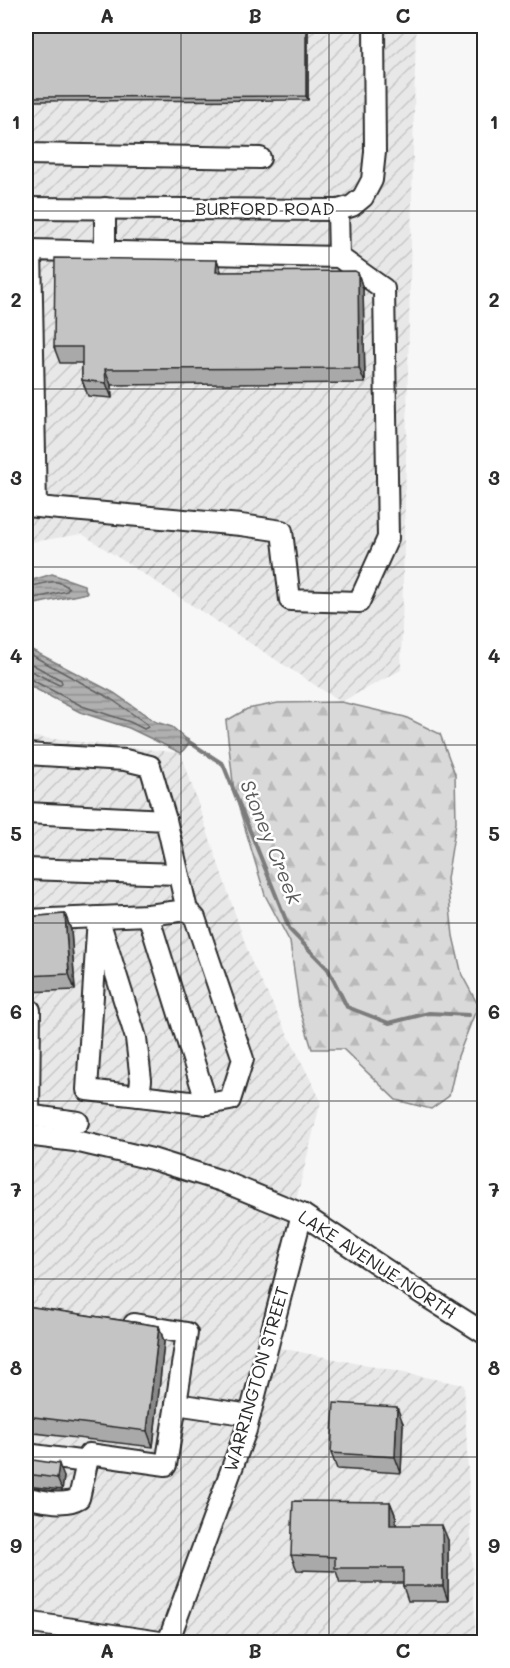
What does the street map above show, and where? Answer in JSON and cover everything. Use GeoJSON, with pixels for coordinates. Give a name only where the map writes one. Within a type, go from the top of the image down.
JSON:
{"type":"FeatureCollection","features":[{"type":"Feature","properties":{"kind":"street","name":"BURFORD ROAD"},"geometry":{"type":"LineString","coordinates":[[26,208],[338,210],[352,206],[363,197],[372,180],[375,152],[374,26]]}},
{"type":"Feature","properties":{"kind":"street"},"geometry":{"type":"LineString","coordinates":[[26,154],[260,158]]}},
{"type":"Feature","properties":{"kind":"street"},"geometry":{"type":"LineString","coordinates":[[105,208],[105,250]]}},
{"type":"Feature","properties":{"kind":"street"},"geometry":{"type":"LineString","coordinates":[[338,210],[339,257]]}},
{"type":"Feature","properties":{"kind":"street"},"geometry":{"type":"LineString","coordinates":[[31,250],[339,257],[384,289],[388,538],[359,602],[290,600],[282,531],[241,525],[31,506],[31,250]]}},
{"type":"Feature","properties":{"kind":"street"},"geometry":{"type":"LineString","coordinates":[[26,754],[125,760],[150,766],[166,820],[187,910],[195,918],[243,1059],[230,1100],[207,1104],[87,1090]]}},
{"type":"Feature","properties":{"kind":"street"},"geometry":{"type":"LineString","coordinates":[[26,813],[166,820]]}},
{"type":"Feature","properties":{"kind":"street"},"geometry":{"type":"LineString","coordinates":[[26,869],[178,874]]}},
{"type":"Feature","properties":{"kind":"street"},"geometry":{"type":"LineString","coordinates":[[26,920],[148,915],[187,910]]}},
{"type":"Feature","properties":{"kind":"street"},"geometry":{"type":"LineString","coordinates":[[148,915],[207,1104]]}},
{"type":"Feature","properties":{"kind":"street"},"geometry":{"type":"LineString","coordinates":[[75,1141],[87,1090],[98,917]]}},
{"type":"Feature","properties":{"kind":"street"},"geometry":{"type":"LineString","coordinates":[[98,917],[136,1038],[141,1080],[139,1096]]}},
{"type":"Feature","properties":{"kind":"street"},"geometry":{"type":"LineString","coordinates":[[26,1010],[30,1010],[27,1115],[78,1122]]}},
{"type":"Feature","properties":{"kind":"street","name":"LAKE AVENUE NORTH"},"geometry":{"type":"LineString","coordinates":[[26,1135],[75,1141],[152,1159],[222,1181],[302,1214],[424,1296],[484,1333]]}},
{"type":"Feature","properties":{"kind":"street","name":"WARRINGTON STREET"},"geometry":{"type":"LineString","coordinates":[[168,1642],[246,1430],[302,1214]]}},
{"type":"Feature","properties":{"kind":"street"},"geometry":{"type":"LineString","coordinates":[[26,1498],[57,1502],[74,1501],[79,1498],[89,1454],[166,1465],[187,1332],[114,1322]]}},
{"type":"Feature","properties":{"kind":"street"},"geometry":{"type":"LineString","coordinates":[[176,1404],[250,1415]]}},
{"type":"Feature","properties":{"kind":"street"},"geometry":{"type":"LineString","coordinates":[[26,1454],[87,1462]]}},
{"type":"Feature","properties":{"kind":"street"},"geometry":{"type":"LineString","coordinates":[[26,1622],[160,1642]]}},
{"type":"Feature","properties":{"kind":"shaded area"},"geometry":{"type":"Polygon","coordinates":[[[26,26],[416,26],[401,670],[341,702],[82,534],[26,543],[26,26]]]}},
{"type":"Feature","properties":{"kind":"shaded area"},"geometry":{"type":"Polygon","coordinates":[[[26,736],[181,753],[251,961],[321,1101],[260,1344],[464,1385],[476,1642],[26,1642],[26,736]]]}},
{"type":"Feature","properties":{"kind":"green space"},"geometry":{"type":"Polygon","coordinates":[[[341,702],[405,717],[440,734],[455,774],[456,822],[447,879],[453,936],[462,975],[478,1005],[458,1056],[449,1096],[431,1109],[396,1100],[343,1049],[312,1049],[299,1006],[290,942],[265,895],[234,791],[226,721],[247,709],[278,703],[341,702]]]}},
{"type":"Feature","properties":{"kind":"water"},"geometry":{"type":"Polygon","coordinates":[[[52,574],[84,585],[87,593],[26,606],[26,582],[52,574]]]}},
{"type":"Feature","properties":{"kind":"water"},"geometry":{"type":"Polygon","coordinates":[[[26,647],[114,693],[156,722],[172,727],[190,742],[181,753],[129,728],[80,712],[26,684],[26,647]]]}},
{"type":"Feature","properties":{"kind":"building"},"geometry":{"type":"Polygon","coordinates":[[[26,26],[306,26],[306,96],[26,97],[26,26]]]}},
{"type":"Feature","properties":{"kind":"building"},"geometry":{"type":"Polygon","coordinates":[[[55,258],[217,260],[216,272],[355,271],[358,273],[359,368],[105,369],[106,383],[82,380],[82,347],[54,347],[55,258]]]}},
{"type":"Feature","properties":{"kind":"building"},"geometry":{"type":"Polygon","coordinates":[[[65,914],[69,974],[26,976],[26,917],[65,914]]]}},
{"type":"Feature","properties":{"kind":"building"},"geometry":{"type":"Polygon","coordinates":[[[26,1306],[159,1326],[147,1431],[26,1416],[26,1306]]]}},
{"type":"Feature","properties":{"kind":"building"},"geometry":{"type":"Polygon","coordinates":[[[334,1403],[397,1407],[395,1457],[331,1453],[334,1403]]]}},
{"type":"Feature","properties":{"kind":"building"},"geometry":{"type":"Polygon","coordinates":[[[26,1459],[59,1464],[57,1478],[26,1474],[26,1459]]]}},
{"type":"Feature","properties":{"kind":"building"},"geometry":{"type":"Polygon","coordinates":[[[293,1501],[390,1502],[390,1525],[442,1525],[443,1586],[403,1586],[403,1568],[335,1568],[335,1557],[291,1555],[293,1501]]]}},
{"type":"Feature","properties":{"kind":"waterway","name":"Stoney Creek"},"geometry":{"type":"LineString","coordinates":[[186,740],[223,764],[290,930],[328,969],[347,1007],[389,1023],[429,1013],[469,1015]]}}]}
